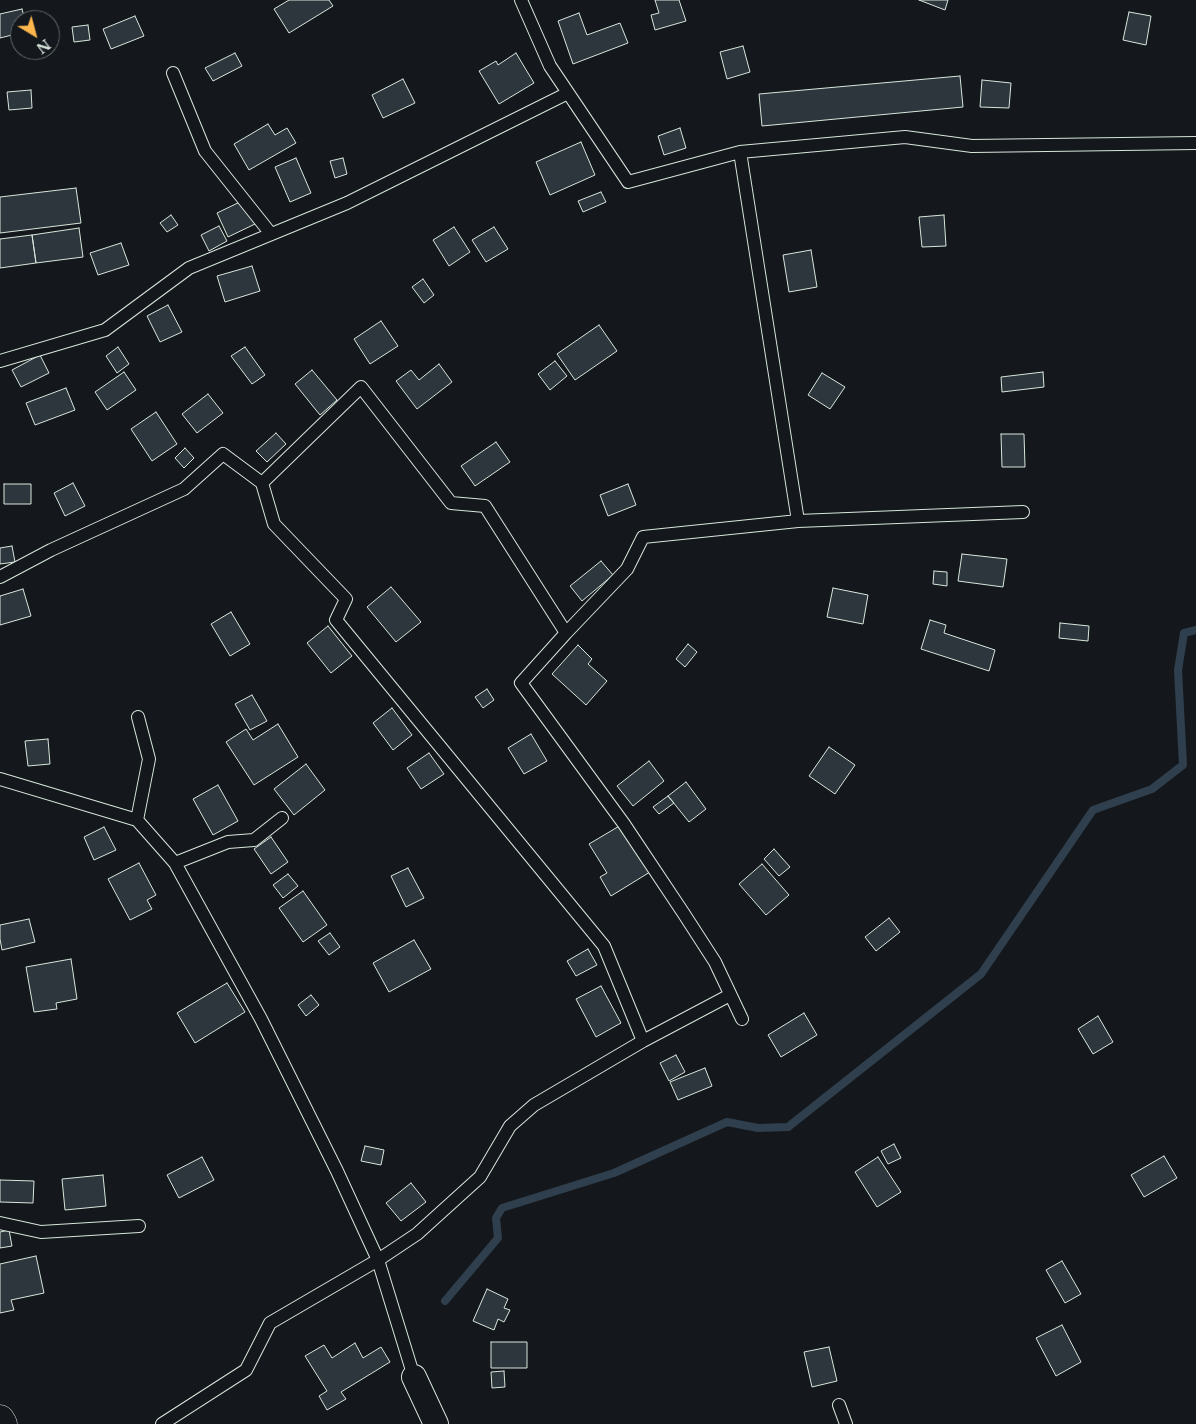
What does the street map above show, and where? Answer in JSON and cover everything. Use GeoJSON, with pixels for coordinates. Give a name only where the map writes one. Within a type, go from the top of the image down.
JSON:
{"type":"FeatureCollection","features":[{"type":"Feature","properties":{"kind":"street"},"geometry":{"type":"LineString","coordinates":[[414,1376],[436,1424]]}},
{"type":"Feature","properties":{"kind":"street"},"geometry":{"type":"LineString","coordinates":[[0,1419],[3,1424]]}},
{"type":"Feature","properties":{"kind":"lane"},"geometry":{"type":"LineString","coordinates":[[521,0],[550,66],[628,182],[740,152],[905,137],[972,146],[1196,143]]}},
{"type":"Feature","properties":{"kind":"lane"},"geometry":{"type":"LineString","coordinates":[[173,72],[205,151],[271,234]]}},
{"type":"Feature","properties":{"kind":"lane"},"geometry":{"type":"LineString","coordinates":[[0,361],[105,330],[189,268],[348,203],[568,93]]}},
{"type":"Feature","properties":{"kind":"lane"},"geometry":{"type":"LineString","coordinates":[[740,152],[798,521]]}},
{"type":"Feature","properties":{"kind":"lane"},"geometry":{"type":"LineString","coordinates":[[262,483],[360,387],[451,502],[485,506],[566,633]]}},
{"type":"Feature","properties":{"kind":"lane"},"geometry":{"type":"LineString","coordinates":[[0,577],[51,550],[184,489],[223,454],[262,483],[274,524],[346,599],[336,620],[604,946],[643,1041]]}},
{"type":"Feature","properties":{"kind":"lane"},"geometry":{"type":"LineString","coordinates":[[742,1019],[715,962],[624,824],[521,684],[627,569],[643,537],[798,521],[1023,512]]}},
{"type":"Feature","properties":{"kind":"lane"},"geometry":{"type":"LineString","coordinates":[[137,820],[149,759],[138,717]]}},
{"type":"Feature","properties":{"kind":"lane"},"geometry":{"type":"LineString","coordinates":[[0,779],[137,820],[174,863],[261,1019],[337,1171],[378,1260],[414,1376]]}},
{"type":"Feature","properties":{"kind":"lane"},"geometry":{"type":"LineString","coordinates":[[174,863],[228,842],[254,840],[282,818]]}},
{"type":"Feature","properties":{"kind":"lane"},"geometry":{"type":"LineString","coordinates":[[162,1424],[246,1370],[270,1323],[378,1260],[417,1234],[480,1177],[510,1126],[534,1105],[643,1041],[730,995]]}},
{"type":"Feature","properties":{"kind":"lane"},"geometry":{"type":"LineString","coordinates":[[0,1223],[41,1232],[139,1226]]}},
{"type":"Feature","properties":{"kind":"lane"},"geometry":{"type":"LineString","coordinates":[[839,1405],[846,1424]]}},
{"type":"Feature","properties":{"kind":"building"},"geometry":{"type":"Polygon","coordinates":[[[289,0],[329,0],[333,6],[289,33],[274,9],[289,0]]]}},
{"type":"Feature","properties":{"kind":"building"},"geometry":{"type":"Polygon","coordinates":[[[655,0],[679,0],[686,21],[655,30],[651,15],[659,13],[655,0]]]}},
{"type":"Feature","properties":{"kind":"building"},"geometry":{"type":"Polygon","coordinates":[[[919,0],[948,0],[945,10],[919,0]]]}},
{"type":"Feature","properties":{"kind":"building"},"geometry":{"type":"Polygon","coordinates":[[[10,12],[10,36],[0,38],[0,14],[10,12]]]}},
{"type":"Feature","properties":{"kind":"building"},"geometry":{"type":"Polygon","coordinates":[[[1129,12],[1151,16],[1146,45],[1123,40],[1129,12]]]}},
{"type":"Feature","properties":{"kind":"building"},"geometry":{"type":"Polygon","coordinates":[[[579,13],[587,35],[620,23],[628,43],[573,64],[558,21],[579,13]]]}},
{"type":"Feature","properties":{"kind":"building"},"geometry":{"type":"Polygon","coordinates":[[[135,16],[144,36],[111,49],[103,29],[135,16]]]}},
{"type":"Feature","properties":{"kind":"building"},"geometry":{"type":"Polygon","coordinates":[[[88,25],[90,40],[74,42],[72,27],[88,25]]]}},
{"type":"Feature","properties":{"kind":"building"},"geometry":{"type":"Polygon","coordinates":[[[743,46],[750,72],[727,79],[720,52],[743,46]]]}},
{"type":"Feature","properties":{"kind":"building"},"geometry":{"type":"Polygon","coordinates":[[[235,53],[242,66],[213,81],[205,68],[235,53]]]}},
{"type":"Feature","properties":{"kind":"building"},"geometry":{"type":"Polygon","coordinates":[[[516,53],[534,83],[499,104],[479,71],[496,61],[498,65],[516,53]]]}},
{"type":"Feature","properties":{"kind":"building"},"geometry":{"type":"Polygon","coordinates":[[[960,76],[963,107],[762,126],[759,94],[960,76]]]}},
{"type":"Feature","properties":{"kind":"building"},"geometry":{"type":"Polygon","coordinates":[[[403,79],[415,103],[383,118],[372,95],[403,79]]]}},
{"type":"Feature","properties":{"kind":"building"},"geometry":{"type":"Polygon","coordinates":[[[982,80],[1011,83],[1009,108],[980,107],[982,80]]]}},
{"type":"Feature","properties":{"kind":"building"},"geometry":{"type":"Polygon","coordinates":[[[31,90],[32,108],[9,110],[7,92],[31,90]]]}},
{"type":"Feature","properties":{"kind":"building"},"geometry":{"type":"Polygon","coordinates":[[[268,124],[275,135],[287,128],[296,143],[249,170],[234,144],[268,124]]]}},
{"type":"Feature","properties":{"kind":"building"},"geometry":{"type":"Polygon","coordinates":[[[680,128],[686,148],[664,155],[658,136],[680,128]]]}},
{"type":"Feature","properties":{"kind":"building"},"geometry":{"type":"Polygon","coordinates":[[[581,142],[595,175],[550,195],[536,162],[581,142]]]}},
{"type":"Feature","properties":{"kind":"building"},"geometry":{"type":"Polygon","coordinates":[[[296,158],[311,193],[290,202],[275,167],[296,158]]]}},
{"type":"Feature","properties":{"kind":"building"},"geometry":{"type":"Polygon","coordinates":[[[343,158],[347,174],[335,178],[330,161],[343,158]]]}},
{"type":"Feature","properties":{"kind":"building"},"geometry":{"type":"Polygon","coordinates":[[[76,188],[81,223],[0,233],[0,197],[76,188]]]}},
{"type":"Feature","properties":{"kind":"building"},"geometry":{"type":"Polygon","coordinates":[[[601,192],[606,202],[583,212],[578,201],[601,192]]]}},
{"type":"Feature","properties":{"kind":"building"},"geometry":{"type":"Polygon","coordinates":[[[244,200],[255,224],[228,237],[217,213],[244,200]]]}},
{"type":"Feature","properties":{"kind":"building"},"geometry":{"type":"Polygon","coordinates":[[[171,215],[178,225],[167,232],[160,223],[171,215]]]}},
{"type":"Feature","properties":{"kind":"building"},"geometry":{"type":"Polygon","coordinates":[[[944,215],[946,246],[922,247],[919,217],[944,215]]]}},
{"type":"Feature","properties":{"kind":"building"},"geometry":{"type":"Polygon","coordinates":[[[219,226],[227,241],[209,251],[201,235],[219,226]]]}},
{"type":"Feature","properties":{"kind":"building"},"geometry":{"type":"Polygon","coordinates":[[[454,227],[470,252],[449,266],[433,240],[454,227]]]}},
{"type":"Feature","properties":{"kind":"building"},"geometry":{"type":"Polygon","coordinates":[[[494,227],[508,249],[486,262],[472,240],[494,227]]]}},
{"type":"Feature","properties":{"kind":"building"},"geometry":{"type":"Polygon","coordinates":[[[79,228],[83,257],[36,263],[32,235],[79,228]]]}},
{"type":"Feature","properties":{"kind":"building"},"geometry":{"type":"Polygon","coordinates":[[[32,235],[36,263],[0,268],[0,239],[32,235]]]}},
{"type":"Feature","properties":{"kind":"building"},"geometry":{"type":"Polygon","coordinates":[[[121,243],[129,265],[98,275],[90,253],[121,243]]]}},
{"type":"Feature","properties":{"kind":"building"},"geometry":{"type":"Polygon","coordinates":[[[811,250],[817,287],[789,292],[783,255],[811,250]]]}},
{"type":"Feature","properties":{"kind":"building"},"geometry":{"type":"Polygon","coordinates":[[[252,266],[260,291],[225,302],[217,276],[252,266]]]}},
{"type":"Feature","properties":{"kind":"building"},"geometry":{"type":"Polygon","coordinates":[[[423,279],[434,295],[424,303],[412,287],[423,279]]]}},
{"type":"Feature","properties":{"kind":"building"},"geometry":{"type":"Polygon","coordinates":[[[168,305],[182,332],[160,342],[147,316],[168,305]]]}},
{"type":"Feature","properties":{"kind":"building"},"geometry":{"type":"Polygon","coordinates":[[[381,321],[398,346],[370,364],[354,339],[381,321]]]}},
{"type":"Feature","properties":{"kind":"building"},"geometry":{"type":"Polygon","coordinates":[[[599,325],[617,351],[575,380],[557,354],[599,325]]]}},
{"type":"Feature","properties":{"kind":"building"},"geometry":{"type":"Polygon","coordinates":[[[118,347],[129,364],[117,373],[106,356],[118,347]]]}},
{"type":"Feature","properties":{"kind":"building"},"geometry":{"type":"Polygon","coordinates":[[[245,347],[265,375],[252,384],[231,356],[245,347]]]}},
{"type":"Feature","properties":{"kind":"building"},"geometry":{"type":"Polygon","coordinates":[[[40,355],[49,373],[21,387],[12,370],[40,355]]]}},
{"type":"Feature","properties":{"kind":"building"},"geometry":{"type":"Polygon","coordinates":[[[555,361],[567,376],[550,390],[538,374],[555,361]]]}},
{"type":"Feature","properties":{"kind":"building"},"geometry":{"type":"Polygon","coordinates":[[[439,364],[452,382],[417,409],[396,381],[411,370],[419,380],[439,364]]]}},
{"type":"Feature","properties":{"kind":"building"},"geometry":{"type":"Polygon","coordinates":[[[312,370],[337,400],[320,415],[295,384],[312,370]]]}},
{"type":"Feature","properties":{"kind":"building"},"geometry":{"type":"Polygon","coordinates":[[[124,372],[136,390],[107,410],[95,392],[124,372]]]}},
{"type":"Feature","properties":{"kind":"building"},"geometry":{"type":"Polygon","coordinates":[[[1043,372],[1044,387],[1002,392],[1001,377],[1043,372]]]}},
{"type":"Feature","properties":{"kind":"building"},"geometry":{"type":"Polygon","coordinates":[[[822,373],[845,387],[830,409],[808,395],[822,373]]]}},
{"type":"Feature","properties":{"kind":"building"},"geometry":{"type":"Polygon","coordinates":[[[66,388],[75,410],[35,425],[26,403],[66,388]]]}},
{"type":"Feature","properties":{"kind":"building"},"geometry":{"type":"Polygon","coordinates":[[[208,394],[223,413],[197,433],[182,414],[208,394]]]}},
{"type":"Feature","properties":{"kind":"building"},"geometry":{"type":"Polygon","coordinates":[[[156,412],[177,444],[152,461],[131,429],[156,412]]]}},
{"type":"Feature","properties":{"kind":"building"},"geometry":{"type":"Polygon","coordinates":[[[276,433],[286,444],[267,462],[256,451],[276,433]]]}},
{"type":"Feature","properties":{"kind":"building"},"geometry":{"type":"Polygon","coordinates":[[[1001,434],[1024,434],[1025,467],[1002,467],[1001,434]]]}},
{"type":"Feature","properties":{"kind":"building"},"geometry":{"type":"Polygon","coordinates":[[[496,442],[510,462],[475,486],[461,466],[496,442]]]}},
{"type":"Feature","properties":{"kind":"building"},"geometry":{"type":"Polygon","coordinates":[[[185,448],[194,458],[184,468],[175,458],[185,448]]]}},
{"type":"Feature","properties":{"kind":"building"},"geometry":{"type":"Polygon","coordinates":[[[73,483],[85,506],[65,516],[54,493],[73,483]]]}},
{"type":"Feature","properties":{"kind":"building"},"geometry":{"type":"Polygon","coordinates":[[[4,484],[31,484],[31,504],[4,504],[4,484]]]}},
{"type":"Feature","properties":{"kind":"building"},"geometry":{"type":"Polygon","coordinates":[[[628,484],[636,505],[608,516],[600,495],[628,484]]]}},
{"type":"Feature","properties":{"kind":"building"},"geometry":{"type":"Polygon","coordinates":[[[12,546],[15,562],[0,564],[0,548],[12,546]]]}},
{"type":"Feature","properties":{"kind":"building"},"geometry":{"type":"Polygon","coordinates":[[[962,554],[1007,559],[1003,587],[958,581],[962,554]]]}},
{"type":"Feature","properties":{"kind":"building"},"geometry":{"type":"Polygon","coordinates":[[[601,561],[613,575],[582,601],[570,586],[601,561]]]}},
{"type":"Feature","properties":{"kind":"building"},"geometry":{"type":"Polygon","coordinates":[[[934,571],[947,572],[947,586],[933,584],[934,571]]]}},
{"type":"Feature","properties":{"kind":"building"},"geometry":{"type":"Polygon","coordinates":[[[391,587],[421,622],[396,642],[367,607],[391,587]]]}},
{"type":"Feature","properties":{"kind":"building"},"geometry":{"type":"Polygon","coordinates":[[[833,588],[868,595],[863,624],[827,617],[833,588]]]}},
{"type":"Feature","properties":{"kind":"building"},"geometry":{"type":"Polygon","coordinates":[[[23,589],[31,616],[0,625],[0,596],[23,589]]]}},
{"type":"Feature","properties":{"kind":"building"},"geometry":{"type":"Polygon","coordinates":[[[231,612],[250,644],[230,656],[211,624],[231,612]]]}},
{"type":"Feature","properties":{"kind":"building"},"geometry":{"type":"Polygon","coordinates":[[[930,620],[946,625],[944,633],[995,650],[989,671],[921,649],[930,620]]]}},
{"type":"Feature","properties":{"kind":"building"},"geometry":{"type":"Polygon","coordinates":[[[1060,623],[1089,626],[1088,641],[1059,638],[1060,623]]]}},
{"type":"Feature","properties":{"kind":"building"},"geometry":{"type":"Polygon","coordinates":[[[328,626],[352,656],[331,673],[307,643],[328,626]]]}},
{"type":"Feature","properties":{"kind":"building"},"geometry":{"type":"Polygon","coordinates":[[[688,644],[697,652],[685,667],[676,659],[688,644]]]}},
{"type":"Feature","properties":{"kind":"building"},"geometry":{"type":"Polygon","coordinates":[[[578,645],[592,659],[588,664],[607,681],[586,705],[552,674],[578,645]]]}},
{"type":"Feature","properties":{"kind":"building"},"geometry":{"type":"Polygon","coordinates":[[[487,689],[494,700],[483,708],[475,697],[487,689]]]}},
{"type":"Feature","properties":{"kind":"building"},"geometry":{"type":"Polygon","coordinates":[[[252,695],[267,721],[250,730],[235,704],[252,695]]]}},
{"type":"Feature","properties":{"kind":"building"},"geometry":{"type":"Polygon","coordinates":[[[392,708],[412,735],[393,750],[373,723],[392,708]]]}},
{"type":"Feature","properties":{"kind":"building"},"geometry":{"type":"Polygon","coordinates":[[[278,724],[298,757],[254,785],[226,742],[246,729],[253,740],[278,724]]]}},
{"type":"Feature","properties":{"kind":"building"},"geometry":{"type":"Polygon","coordinates":[[[531,734],[547,761],[524,774],[508,748],[531,734]]]}},
{"type":"Feature","properties":{"kind":"building"},"geometry":{"type":"Polygon","coordinates":[[[48,739],[50,764],[28,766],[25,741],[48,739]]]}},
{"type":"Feature","properties":{"kind":"building"},"geometry":{"type":"Polygon","coordinates":[[[829,747],[855,765],[835,794],[809,776],[829,747]]]}},
{"type":"Feature","properties":{"kind":"building"},"geometry":{"type":"Polygon","coordinates":[[[429,753],[444,774],[421,789],[407,768],[429,753]]]}},
{"type":"Feature","properties":{"kind":"building"},"geometry":{"type":"Polygon","coordinates":[[[649,761],[664,781],[633,806],[617,786],[649,761]]]}},
{"type":"Feature","properties":{"kind":"building"},"geometry":{"type":"Polygon","coordinates":[[[306,764],[325,790],[294,815],[274,789],[306,764]]]}},
{"type":"Feature","properties":{"kind":"building"},"geometry":{"type":"Polygon","coordinates":[[[686,782],[706,809],[689,822],[668,796],[686,782]]]}},
{"type":"Feature","properties":{"kind":"building"},"geometry":{"type":"Polygon","coordinates":[[[218,785],[238,821],[213,835],[193,799],[218,785]]]}},
{"type":"Feature","properties":{"kind":"building"},"geometry":{"type":"Polygon","coordinates":[[[668,796],[674,803],[659,814],[653,807],[668,796]]]}},
{"type":"Feature","properties":{"kind":"building"},"geometry":{"type":"Polygon","coordinates":[[[621,825],[650,872],[611,896],[600,877],[607,873],[589,844],[621,825]]]}},
{"type":"Feature","properties":{"kind":"building"},"geometry":{"type":"Polygon","coordinates":[[[104,827],[116,850],[94,860],[84,837],[104,827]]]}},
{"type":"Feature","properties":{"kind":"building"},"geometry":{"type":"Polygon","coordinates":[[[271,837],[288,862],[271,874],[254,849],[271,837]]]}},
{"type":"Feature","properties":{"kind":"building"},"geometry":{"type":"Polygon","coordinates":[[[774,849],[790,867],[779,876],[764,859],[774,849]]]}},
{"type":"Feature","properties":{"kind":"building"},"geometry":{"type":"Polygon","coordinates":[[[139,863],[156,895],[147,900],[152,909],[130,920],[108,879],[139,863]]]}},
{"type":"Feature","properties":{"kind":"building"},"geometry":{"type":"Polygon","coordinates":[[[762,864],[789,895],[766,915],[739,884],[762,864]]]}},
{"type":"Feature","properties":{"kind":"building"},"geometry":{"type":"Polygon","coordinates":[[[408,868],[424,898],[406,907],[391,876],[408,868]]]}},
{"type":"Feature","properties":{"kind":"building"},"geometry":{"type":"Polygon","coordinates":[[[288,874],[298,886],[283,898],[273,885],[288,874]]]}},
{"type":"Feature","properties":{"kind":"building"},"geometry":{"type":"Polygon","coordinates":[[[303,891],[327,925],[303,942],[279,908],[303,891]]]}},
{"type":"Feature","properties":{"kind":"building"},"geometry":{"type":"Polygon","coordinates":[[[889,918],[900,932],[876,951],[865,937],[889,918]]]}},
{"type":"Feature","properties":{"kind":"building"},"geometry":{"type":"Polygon","coordinates":[[[29,919],[35,942],[2,950],[0,925],[29,919]]]}},
{"type":"Feature","properties":{"kind":"building"},"geometry":{"type":"Polygon","coordinates":[[[330,933],[340,947],[329,955],[318,941],[330,933]]]}},
{"type":"Feature","properties":{"kind":"building"},"geometry":{"type":"Polygon","coordinates":[[[414,940],[431,969],[389,992],[373,963],[414,940]]]}},
{"type":"Feature","properties":{"kind":"building"},"geometry":{"type":"Polygon","coordinates":[[[588,949],[597,965],[576,976],[567,961],[588,949]]]}},
{"type":"Feature","properties":{"kind":"building"},"geometry":{"type":"Polygon","coordinates":[[[71,959],[77,999],[56,1003],[57,1009],[34,1012],[26,967],[71,959]]]}},
{"type":"Feature","properties":{"kind":"building"},"geometry":{"type":"Polygon","coordinates":[[[227,983],[245,1012],[195,1043],[177,1013],[227,983]]]}},
{"type":"Feature","properties":{"kind":"building"},"geometry":{"type":"Polygon","coordinates":[[[601,986],[621,1023],[596,1037],[576,999],[601,986]]]}},
{"type":"Feature","properties":{"kind":"building"},"geometry":{"type":"Polygon","coordinates":[[[311,995],[319,1005],[306,1016],[298,1005],[311,995]]]}},
{"type":"Feature","properties":{"kind":"building"},"geometry":{"type":"Polygon","coordinates":[[[804,1013],[817,1035],[781,1057],[768,1035],[804,1013]]]}},
{"type":"Feature","properties":{"kind":"building"},"geometry":{"type":"Polygon","coordinates":[[[1098,1016],[1113,1042],[1093,1054],[1078,1029],[1098,1016]]]}},
{"type":"Feature","properties":{"kind":"building"},"geometry":{"type":"Polygon","coordinates":[[[676,1055],[685,1072],[669,1081],[660,1063],[676,1055]]]}},
{"type":"Feature","properties":{"kind":"building"},"geometry":{"type":"Polygon","coordinates":[[[705,1068],[712,1086],[678,1100],[670,1082],[705,1068]]]}},
{"type":"Feature","properties":{"kind":"building"},"geometry":{"type":"Polygon","coordinates":[[[894,1144],[901,1158],[888,1164],[881,1151],[894,1144]]]}},
{"type":"Feature","properties":{"kind":"building"},"geometry":{"type":"Polygon","coordinates":[[[365,1146],[384,1150],[381,1165],[361,1161],[365,1146]]]}},
{"type":"Feature","properties":{"kind":"building"},"geometry":{"type":"Polygon","coordinates":[[[1164,1156],[1177,1178],[1144,1197],[1131,1175],[1164,1156]]]}},
{"type":"Feature","properties":{"kind":"building"},"geometry":{"type":"Polygon","coordinates":[[[202,1157],[214,1180],[179,1198],[167,1175],[202,1157]]]}},
{"type":"Feature","properties":{"kind":"building"},"geometry":{"type":"Polygon","coordinates":[[[878,1157],[901,1192],[877,1207],[855,1172],[878,1157]]]}},
{"type":"Feature","properties":{"kind":"building"},"geometry":{"type":"Polygon","coordinates":[[[103,1175],[106,1206],[65,1210],[62,1179],[103,1175]]]}},
{"type":"Feature","properties":{"kind":"building"},"geometry":{"type":"Polygon","coordinates":[[[0,1180],[34,1181],[33,1203],[0,1202],[0,1180]]]}},
{"type":"Feature","properties":{"kind":"building"},"geometry":{"type":"Polygon","coordinates":[[[411,1183],[426,1202],[401,1221],[386,1203],[411,1183]]]}},
{"type":"Feature","properties":{"kind":"building"},"geometry":{"type":"Polygon","coordinates":[[[9,1230],[12,1246],[0,1248],[0,1232],[9,1230]]]}},
{"type":"Feature","properties":{"kind":"building"},"geometry":{"type":"Polygon","coordinates":[[[36,1256],[44,1293],[11,1300],[14,1310],[0,1313],[0,1264],[36,1256]]]}},
{"type":"Feature","properties":{"kind":"building"},"geometry":{"type":"Polygon","coordinates":[[[1062,1261],[1081,1294],[1065,1303],[1046,1270],[1062,1261]]]}},
{"type":"Feature","properties":{"kind":"building"},"geometry":{"type":"Polygon","coordinates":[[[487,1289],[508,1299],[504,1308],[510,1310],[504,1322],[498,1319],[494,1330],[473,1321],[487,1289]]]}},
{"type":"Feature","properties":{"kind":"building"},"geometry":{"type":"Polygon","coordinates":[[[1062,1325],[1081,1362],[1056,1376],[1036,1338],[1062,1325]]]}},
{"type":"Feature","properties":{"kind":"building"},"geometry":{"type":"Polygon","coordinates":[[[491,1342],[527,1342],[527,1368],[491,1368],[491,1342]]]}},
{"type":"Feature","properties":{"kind":"building"},"geometry":{"type":"Polygon","coordinates":[[[355,1343],[363,1358],[381,1347],[390,1362],[341,1392],[346,1399],[327,1410],[319,1396],[327,1391],[305,1356],[324,1345],[332,1358],[355,1343]]]}},
{"type":"Feature","properties":{"kind":"building"},"geometry":{"type":"Polygon","coordinates":[[[829,1347],[837,1381],[812,1387],[804,1352],[829,1347]]]}},
{"type":"Feature","properties":{"kind":"building"},"geometry":{"type":"Polygon","coordinates":[[[504,1371],[505,1387],[492,1388],[491,1372],[504,1371]]]}},
{"type":"Feature","properties":{"kind":"waterway"},"geometry":{"type":"LineString","coordinates":[[445,1301],[498,1238],[496,1218],[502,1208],[614,1173],[727,1122],[758,1128],[788,1127],[981,974],[1093,810],[1152,789],[1183,765],[1178,670],[1184,633],[1196,630]]}}]}
